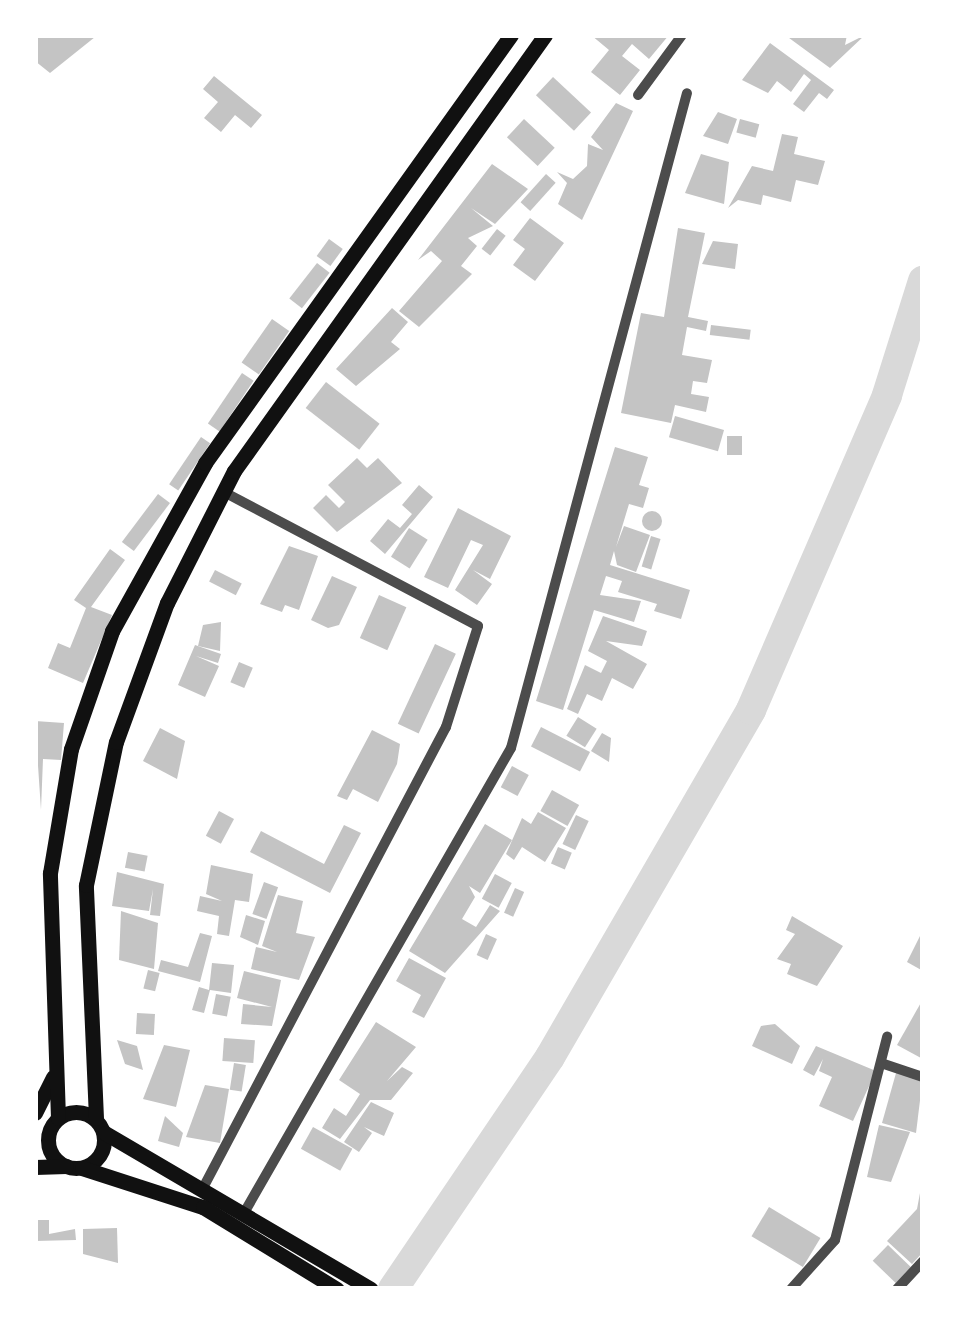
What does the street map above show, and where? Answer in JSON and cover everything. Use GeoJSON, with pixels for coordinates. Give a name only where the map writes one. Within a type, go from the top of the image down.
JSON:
{"type":"FeatureCollection","features":[{"type":"Feature","properties":{"kind":"main road"},"geometry":{"type":"LineString","coordinates":[[74,1167],[41,1142],[58,1118],[50,873],[72,748],[112,631],[204,463],[511,35]]}},
{"type":"Feature","properties":{"kind":"main road"},"geometry":{"type":"LineString","coordinates":[[74,1167],[98,1159],[100,1126],[86,885],[98,808],[142,663],[224,492],[545,35]]}},
{"type":"Feature","properties":{"kind":"main road"},"geometry":{"type":"LineString","coordinates":[[35,1113],[56,1069]]}},
{"type":"Feature","properties":{"kind":"main road"},"geometry":{"type":"LineString","coordinates":[[58,1118],[100,1126],[244,1213],[337,1289]]}},
{"type":"Feature","properties":{"kind":"main road"},"geometry":{"type":"LineString","coordinates":[[35,1167],[74,1167],[203,1208],[371,1289]]}},
{"type":"Feature","properties":{"kind":"street"},"geometry":{"type":"LineString","coordinates":[[638,94],[682,35]]}},
{"type":"Feature","properties":{"kind":"street"},"geometry":{"type":"LineString","coordinates":[[244,1213],[511,748],[687,93]]}},
{"type":"Feature","properties":{"kind":"street"},"geometry":{"type":"LineString","coordinates":[[203,1188],[446,727],[478,626],[224,492]]}},
{"type":"Feature","properties":{"kind":"street"},"geometry":{"type":"LineString","coordinates":[[792,1289],[835,1240],[887,1037]]}},
{"type":"Feature","properties":{"kind":"street"},"geometry":{"type":"LineString","coordinates":[[881,1063],[923,1077]]}},
{"type":"Feature","properties":{"kind":"street"},"geometry":{"type":"LineString","coordinates":[[898,1289],[923,1261]]}},
{"type":"Feature","properties":{"kind":"building"},"geometry":{"type":"Polygon","coordinates":[[[35,35],[95,37],[50,73],[35,61],[35,35]]]}},
{"type":"Feature","properties":{"kind":"building"},"geometry":{"type":"Polygon","coordinates":[[[591,35],[669,35],[649,59],[632,44],[622,56],[640,70],[620,95],[591,72],[609,50],[591,35]]]}},
{"type":"Feature","properties":{"kind":"building"},"geometry":{"type":"Polygon","coordinates":[[[785,35],[847,35],[845,45],[865,35],[830,68],[785,35]]]}},
{"type":"Feature","properties":{"kind":"building"},"geometry":{"type":"Polygon","coordinates":[[[770,43],[834,90],[827,99],[819,93],[804,112],[793,104],[811,80],[804,74],[791,92],[777,81],[768,93],[742,80],[770,43]]]}},
{"type":"Feature","properties":{"kind":"building"},"geometry":{"type":"Polygon","coordinates":[[[214,76],[262,115],[251,128],[235,115],[221,132],[204,118],[218,102],[203,89],[214,76]]]}},
{"type":"Feature","properties":{"kind":"building"},"geometry":{"type":"Polygon","coordinates":[[[553,77],[591,112],[574,131],[536,95],[553,77]]]}},
{"type":"Feature","properties":{"kind":"building"},"geometry":{"type":"Polygon","coordinates":[[[616,103],[633,111],[582,220],[558,204],[567,183],[557,172],[573,179],[587,166],[588,144],[603,150],[591,137],[616,103]]]}},
{"type":"Feature","properties":{"kind":"building"},"geometry":{"type":"Polygon","coordinates":[[[718,112],[737,119],[728,144],[703,136],[718,112]]]}},
{"type":"Feature","properties":{"kind":"building"},"geometry":{"type":"Polygon","coordinates":[[[524,119],[555,148],[538,166],[507,137],[524,119]]]}},
{"type":"Feature","properties":{"kind":"building"},"geometry":{"type":"Polygon","coordinates":[[[740,119],[759,124],[756,138],[736,133],[740,119]]]}},
{"type":"Feature","properties":{"kind":"building"},"geometry":{"type":"Polygon","coordinates":[[[782,134],[798,137],[794,154],[825,161],[818,185],[796,180],[791,202],[763,195],[761,205],[738,200],[728,208],[752,166],[773,171],[782,134]]]}},
{"type":"Feature","properties":{"kind":"building"},"geometry":{"type":"Polygon","coordinates":[[[701,154],[729,162],[724,204],[685,193],[701,154]]]}},
{"type":"Feature","properties":{"kind":"building"},"geometry":{"type":"Polygon","coordinates":[[[492,164],[528,189],[495,224],[471,208],[493,226],[468,238],[477,246],[461,266],[472,274],[419,327],[399,311],[442,261],[431,251],[418,260],[492,164]]]}},
{"type":"Feature","properties":{"kind":"building"},"geometry":{"type":"Polygon","coordinates":[[[546,174],[556,183],[530,211],[521,202],[546,174]]]}},
{"type":"Feature","properties":{"kind":"building"},"geometry":{"type":"Polygon","coordinates":[[[530,218],[564,243],[535,281],[513,265],[525,249],[513,240],[530,218]]]}},
{"type":"Feature","properties":{"kind":"building"},"geometry":{"type":"Polygon","coordinates":[[[678,228],[705,233],[688,317],[708,321],[706,331],[687,327],[682,355],[712,360],[707,383],[693,381],[691,394],[709,397],[706,412],[675,405],[671,423],[621,413],[641,313],[664,317],[678,228]]]}},
{"type":"Feature","properties":{"kind":"building"},"geometry":{"type":"Polygon","coordinates":[[[497,229],[506,236],[490,255],[482,249],[497,229]]]}},
{"type":"Feature","properties":{"kind":"building"},"geometry":{"type":"Polygon","coordinates":[[[329,239],[343,249],[330,266],[317,256],[329,239]]]}},
{"type":"Feature","properties":{"kind":"building"},"geometry":{"type":"Polygon","coordinates":[[[713,241],[738,244],[735,269],[702,264],[713,241]]]}},
{"type":"Feature","properties":{"kind":"building"},"geometry":{"type":"Polygon","coordinates":[[[317,263],[330,273],[302,308],[289,298],[317,263]]]}},
{"type":"Feature","properties":{"kind":"building"},"geometry":{"type":"Polygon","coordinates":[[[392,308],[408,322],[391,342],[400,349],[356,386],[336,369],[392,308]]]}},
{"type":"Feature","properties":{"kind":"building"},"geometry":{"type":"Polygon","coordinates":[[[272,319],[289,331],[259,374],[242,362],[272,319]]]}},
{"type":"Feature","properties":{"kind":"building"},"geometry":{"type":"Polygon","coordinates":[[[711,325],[751,330],[749,340],[710,335],[711,325]]]}},
{"type":"Feature","properties":{"kind":"building"},"geometry":{"type":"Polygon","coordinates":[[[242,373],[254,381],[219,431],[208,424],[242,373]]]}},
{"type":"Feature","properties":{"kind":"building"},"geometry":{"type":"Polygon","coordinates":[[[326,382],[380,424],[359,450],[306,408],[326,382]]]}},
{"type":"Feature","properties":{"kind":"building"},"geometry":{"type":"Polygon","coordinates":[[[675,416],[724,430],[718,451],[669,437],[675,416]]]}},
{"type":"Feature","properties":{"kind":"building"},"geometry":{"type":"Polygon","coordinates":[[[727,436],[742,436],[742,455],[727,455],[727,436]]]}},
{"type":"Feature","properties":{"kind":"building"},"geometry":{"type":"Polygon","coordinates":[[[201,437],[210,443],[178,490],[169,484],[201,437]]]}},
{"type":"Feature","properties":{"kind":"building"},"geometry":{"type":"Polygon","coordinates":[[[615,447],[648,457],[639,485],[649,488],[643,508],[629,504],[616,547],[624,526],[650,535],[636,572],[617,565],[614,551],[610,565],[690,590],[681,619],[654,611],[657,604],[618,592],[622,581],[606,576],[600,595],[641,601],[634,622],[594,610],[563,710],[536,701],[615,447]]]}},
{"type":"Feature","properties":{"kind":"building"},"geometry":{"type":"Polygon","coordinates":[[[357,458],[367,468],[378,458],[402,483],[337,532],[313,508],[326,495],[339,508],[345,502],[328,485],[357,458]]]}},
{"type":"Feature","properties":{"kind":"building"},"geometry":{"type":"Polygon","coordinates":[[[419,485],[433,497],[385,554],[370,541],[388,519],[400,528],[412,514],[402,505],[419,485]]]}},
{"type":"Feature","properties":{"kind":"building"},"geometry":{"type":"Polygon","coordinates":[[[158,494],[170,503],[134,551],[122,542],[158,494]]]}},
{"type":"Feature","properties":{"kind":"building"},"geometry":{"type":"Polygon","coordinates":[[[458,508],[511,536],[490,579],[473,570],[492,584],[477,605],[455,590],[483,545],[471,540],[448,588],[424,577],[458,508]]]}},
{"type":"Feature","properties":{"kind":"building"},"geometry":{"type":"Polygon","coordinates":[[[652,511],[662,521],[652,531],[642,521],[652,511]]]}},
{"type":"Feature","properties":{"kind":"building"},"geometry":{"type":"Polygon","coordinates":[[[409,528],[428,540],[410,568],[391,557],[409,528]]]}},
{"type":"Feature","properties":{"kind":"building"},"geometry":{"type":"Polygon","coordinates":[[[651,536],[661,539],[651,570],[642,567],[651,536]]]}},
{"type":"Feature","properties":{"kind":"building"},"geometry":{"type":"Polygon","coordinates":[[[289,546],[318,556],[299,610],[285,605],[282,612],[260,604],[289,546]]]}},
{"type":"Feature","properties":{"kind":"building"},"geometry":{"type":"Polygon","coordinates":[[[110,549],[125,560],[91,607],[112,615],[83,683],[48,668],[58,643],[70,648],[86,608],[74,600],[110,549]]]}},
{"type":"Feature","properties":{"kind":"building"},"geometry":{"type":"Polygon","coordinates":[[[215,570],[242,584],[236,595],[209,582],[215,570]]]}},
{"type":"Feature","properties":{"kind":"building"},"geometry":{"type":"Polygon","coordinates":[[[332,576],[357,587],[339,625],[328,628],[311,620],[332,576]]]}},
{"type":"Feature","properties":{"kind":"building"},"geometry":{"type":"Polygon","coordinates":[[[379,595],[406,607],[387,650],[360,638],[379,595]]]}},
{"type":"Feature","properties":{"kind":"building"},"geometry":{"type":"Polygon","coordinates":[[[603,616],[647,631],[642,646],[606,641],[647,664],[633,689],[612,678],[602,701],[587,694],[578,714],[567,709],[585,665],[601,673],[607,661],[588,651],[603,616]]]}},
{"type":"Feature","properties":{"kind":"building"},"geometry":{"type":"Polygon","coordinates":[[[221,622],[220,651],[198,646],[203,625],[221,622]]]}},
{"type":"Feature","properties":{"kind":"building"},"geometry":{"type":"Polygon","coordinates":[[[435,644],[456,654],[419,733],[398,724],[435,644]]]}},
{"type":"Feature","properties":{"kind":"building"},"geometry":{"type":"Polygon","coordinates":[[[195,645],[221,654],[218,663],[196,656],[219,666],[205,697],[178,685],[195,645]]]}},
{"type":"Feature","properties":{"kind":"building"},"geometry":{"type":"Polygon","coordinates":[[[239,662],[253,668],[244,688],[230,682],[239,662]]]}},
{"type":"Feature","properties":{"kind":"building"},"geometry":{"type":"Polygon","coordinates":[[[578,717],[597,729],[585,747],[566,736],[578,717]]]}},
{"type":"Feature","properties":{"kind":"building"},"geometry":{"type":"Polygon","coordinates":[[[35,721],[64,723],[61,760],[43,759],[41,810],[35,721]]]}},
{"type":"Feature","properties":{"kind":"building"},"geometry":{"type":"Polygon","coordinates":[[[541,727],[590,752],[580,772],[531,747],[541,727]]]}},
{"type":"Feature","properties":{"kind":"building"},"geometry":{"type":"Polygon","coordinates":[[[160,728],[185,741],[177,779],[143,761],[160,728]]]}},
{"type":"Feature","properties":{"kind":"building"},"geometry":{"type":"Polygon","coordinates":[[[372,730],[400,744],[397,764],[378,802],[353,789],[347,800],[337,796],[372,730]]]}},
{"type":"Feature","properties":{"kind":"building"},"geometry":{"type":"Polygon","coordinates":[[[602,733],[611,738],[609,762],[591,751],[602,733]]]}},
{"type":"Feature","properties":{"kind":"building"},"geometry":{"type":"Polygon","coordinates":[[[512,766],[529,775],[518,796],[501,787],[512,766]]]}},
{"type":"Feature","properties":{"kind":"building"},"geometry":{"type":"Polygon","coordinates":[[[552,790],[579,805],[567,826],[540,811],[552,790]]]}},
{"type":"Feature","properties":{"kind":"building"},"geometry":{"type":"Polygon","coordinates":[[[219,811],[234,819],[221,844],[206,836],[219,811]]]}},
{"type":"Feature","properties":{"kind":"building"},"geometry":{"type":"Polygon","coordinates":[[[538,812],[566,828],[545,862],[522,847],[514,860],[506,854],[522,818],[531,824],[538,812]]]}},
{"type":"Feature","properties":{"kind":"building"},"geometry":{"type":"Polygon","coordinates":[[[576,815],[589,821],[575,850],[562,844],[576,815]]]}},
{"type":"Feature","properties":{"kind":"building"},"geometry":{"type":"Polygon","coordinates":[[[485,824],[512,840],[480,893],[469,886],[475,897],[462,919],[476,927],[490,905],[500,911],[445,973],[409,951],[485,824]]]}},
{"type":"Feature","properties":{"kind":"building"},"geometry":{"type":"Polygon","coordinates":[[[344,825],[361,833],[330,893],[250,852],[261,831],[324,864],[344,825]]]}},
{"type":"Feature","properties":{"kind":"building"},"geometry":{"type":"Polygon","coordinates":[[[558,847],[572,853],[565,869],[551,864],[558,847]]]}},
{"type":"Feature","properties":{"kind":"building"},"geometry":{"type":"Polygon","coordinates":[[[128,852],[148,856],[145,872],[125,868],[128,852]]]}},
{"type":"Feature","properties":{"kind":"building"},"geometry":{"type":"Polygon","coordinates":[[[211,865],[253,874],[249,902],[235,900],[229,936],[217,934],[219,916],[197,911],[200,896],[222,901],[206,894],[211,865]]]}},
{"type":"Feature","properties":{"kind":"building"},"geometry":{"type":"Polygon","coordinates":[[[117,872],[164,884],[160,916],[150,915],[153,889],[149,911],[112,906],[117,872]]]}},
{"type":"Feature","properties":{"kind":"building"},"geometry":{"type":"Polygon","coordinates":[[[495,874],[512,883],[499,908],[482,899],[495,874]]]}},
{"type":"Feature","properties":{"kind":"building"},"geometry":{"type":"Polygon","coordinates":[[[264,882],[278,887],[266,919],[252,914],[264,882]]]}},
{"type":"Feature","properties":{"kind":"building"},"geometry":{"type":"Polygon","coordinates":[[[515,888],[524,892],[513,917],[504,913],[515,888]]]}},
{"type":"Feature","properties":{"kind":"building"},"geometry":{"type":"Polygon","coordinates":[[[278,895],[303,901],[296,933],[315,937],[299,980],[251,969],[256,947],[277,952],[262,946],[278,895]]]}},
{"type":"Feature","properties":{"kind":"building"},"geometry":{"type":"Polygon","coordinates":[[[121,911],[158,923],[154,969],[119,960],[121,911]]]}},
{"type":"Feature","properties":{"kind":"building"},"geometry":{"type":"Polygon","coordinates":[[[246,915],[265,921],[258,945],[240,937],[246,915]]]}},
{"type":"Feature","properties":{"kind":"building"},"geometry":{"type":"Polygon","coordinates":[[[792,916],[843,946],[817,986],[787,974],[791,964],[777,959],[795,934],[786,930],[792,916]]]}},
{"type":"Feature","properties":{"kind":"building"},"geometry":{"type":"Polygon","coordinates":[[[923,930],[923,971],[907,962],[923,930]]]}},
{"type":"Feature","properties":{"kind":"building"},"geometry":{"type":"Polygon","coordinates":[[[200,933],[212,936],[200,982],[158,971],[161,960],[188,967],[200,933]]]}},
{"type":"Feature","properties":{"kind":"building"},"geometry":{"type":"Polygon","coordinates":[[[486,934],[497,939],[488,960],[477,955],[486,934]]]}},
{"type":"Feature","properties":{"kind":"building"},"geometry":{"type":"Polygon","coordinates":[[[409,958],[446,978],[424,1018],[412,1012],[421,995],[396,981],[409,958]]]}},
{"type":"Feature","properties":{"kind":"building"},"geometry":{"type":"Polygon","coordinates":[[[212,963],[234,965],[231,993],[210,990],[204,1013],[192,1010],[199,987],[209,990],[212,963]]]}},
{"type":"Feature","properties":{"kind":"building"},"geometry":{"type":"Polygon","coordinates":[[[148,970],[160,973],[155,991],[143,988],[148,970]]]}},
{"type":"Feature","properties":{"kind":"building"},"geometry":{"type":"Polygon","coordinates":[[[244,971],[281,980],[272,1026],[241,1024],[243,1004],[272,1007],[237,998],[244,971]]]}},
{"type":"Feature","properties":{"kind":"building"},"geometry":{"type":"Polygon","coordinates":[[[216,994],[231,997],[227,1016],[212,1014],[216,994]]]}},
{"type":"Feature","properties":{"kind":"building"},"geometry":{"type":"Polygon","coordinates":[[[923,999],[923,1055],[921,1058],[897,1045],[923,999]]]}},
{"type":"Feature","properties":{"kind":"building"},"geometry":{"type":"Polygon","coordinates":[[[137,1013],[155,1014],[154,1035],[136,1034],[137,1013]]]}},
{"type":"Feature","properties":{"kind":"building"},"geometry":{"type":"Polygon","coordinates":[[[376,1022],[416,1047],[387,1081],[402,1067],[413,1073],[391,1100],[370,1100],[340,1139],[322,1128],[334,1108],[346,1116],[360,1094],[339,1080],[376,1022]]]}},
{"type":"Feature","properties":{"kind":"building"},"geometry":{"type":"Polygon","coordinates":[[[775,1024],[800,1046],[792,1064],[752,1046],[761,1026],[775,1024]]]}},
{"type":"Feature","properties":{"kind":"building"},"geometry":{"type":"Polygon","coordinates":[[[224,1038],[255,1040],[253,1063],[222,1061],[224,1038]]]}},
{"type":"Feature","properties":{"kind":"building"},"geometry":{"type":"Polygon","coordinates":[[[117,1040],[137,1046],[143,1070],[125,1064],[117,1040]]]}},
{"type":"Feature","properties":{"kind":"building"},"geometry":{"type":"Polygon","coordinates":[[[164,1045],[190,1050],[176,1107],[143,1099],[164,1045]]]}},
{"type":"Feature","properties":{"kind":"building"},"geometry":{"type":"Polygon","coordinates":[[[816,1046],[876,1071],[853,1121],[819,1106],[832,1077],[819,1071],[823,1059],[814,1076],[803,1070],[816,1046]]]}},
{"type":"Feature","properties":{"kind":"building"},"geometry":{"type":"Polygon","coordinates":[[[234,1063],[246,1065],[242,1092],[230,1090],[234,1063]]]}},
{"type":"Feature","properties":{"kind":"building"},"geometry":{"type":"Polygon","coordinates":[[[896,1073],[923,1076],[916,1133],[882,1123],[896,1073]]]}},
{"type":"Feature","properties":{"kind":"building"},"geometry":{"type":"Polygon","coordinates":[[[205,1085],[229,1089],[220,1143],[186,1137],[205,1085]]]}},
{"type":"Feature","properties":{"kind":"building"},"geometry":{"type":"Polygon","coordinates":[[[371,1102],[394,1113],[384,1136],[364,1127],[372,1133],[359,1152],[344,1142],[371,1102]]]}},
{"type":"Feature","properties":{"kind":"building"},"geometry":{"type":"Polygon","coordinates":[[[165,1116],[183,1133],[179,1147],[158,1141],[165,1116]]]}},
{"type":"Feature","properties":{"kind":"building"},"geometry":{"type":"Polygon","coordinates":[[[879,1125],[910,1132],[891,1182],[867,1177],[879,1125]]]}},
{"type":"Feature","properties":{"kind":"building"},"geometry":{"type":"Polygon","coordinates":[[[313,1127],[352,1149],[340,1171],[301,1149],[313,1127]]]}},
{"type":"Feature","properties":{"kind":"building"},"geometry":{"type":"Polygon","coordinates":[[[923,1177],[923,1252],[912,1264],[887,1241],[917,1209],[923,1177]]]}},
{"type":"Feature","properties":{"kind":"building"},"geometry":{"type":"Polygon","coordinates":[[[769,1207],[820,1238],[803,1267],[751,1236],[769,1207]]]}},
{"type":"Feature","properties":{"kind":"building"},"geometry":{"type":"Polygon","coordinates":[[[35,1220],[49,1220],[49,1234],[75,1229],[76,1240],[35,1241],[35,1220]]]}},
{"type":"Feature","properties":{"kind":"building"},"geometry":{"type":"Polygon","coordinates":[[[117,1228],[118,1263],[83,1254],[83,1229],[117,1228]]]}},
{"type":"Feature","properties":{"kind":"building"},"geometry":{"type":"Polygon","coordinates":[[[888,1245],[911,1267],[896,1283],[873,1261],[888,1245]]]}},
{"type":"Feature","properties":{"kind":"waterway"},"geometry":{"type":"LineString","coordinates":[[393,1289],[550,1057],[751,710],[887,395],[923,281]]}}]}
